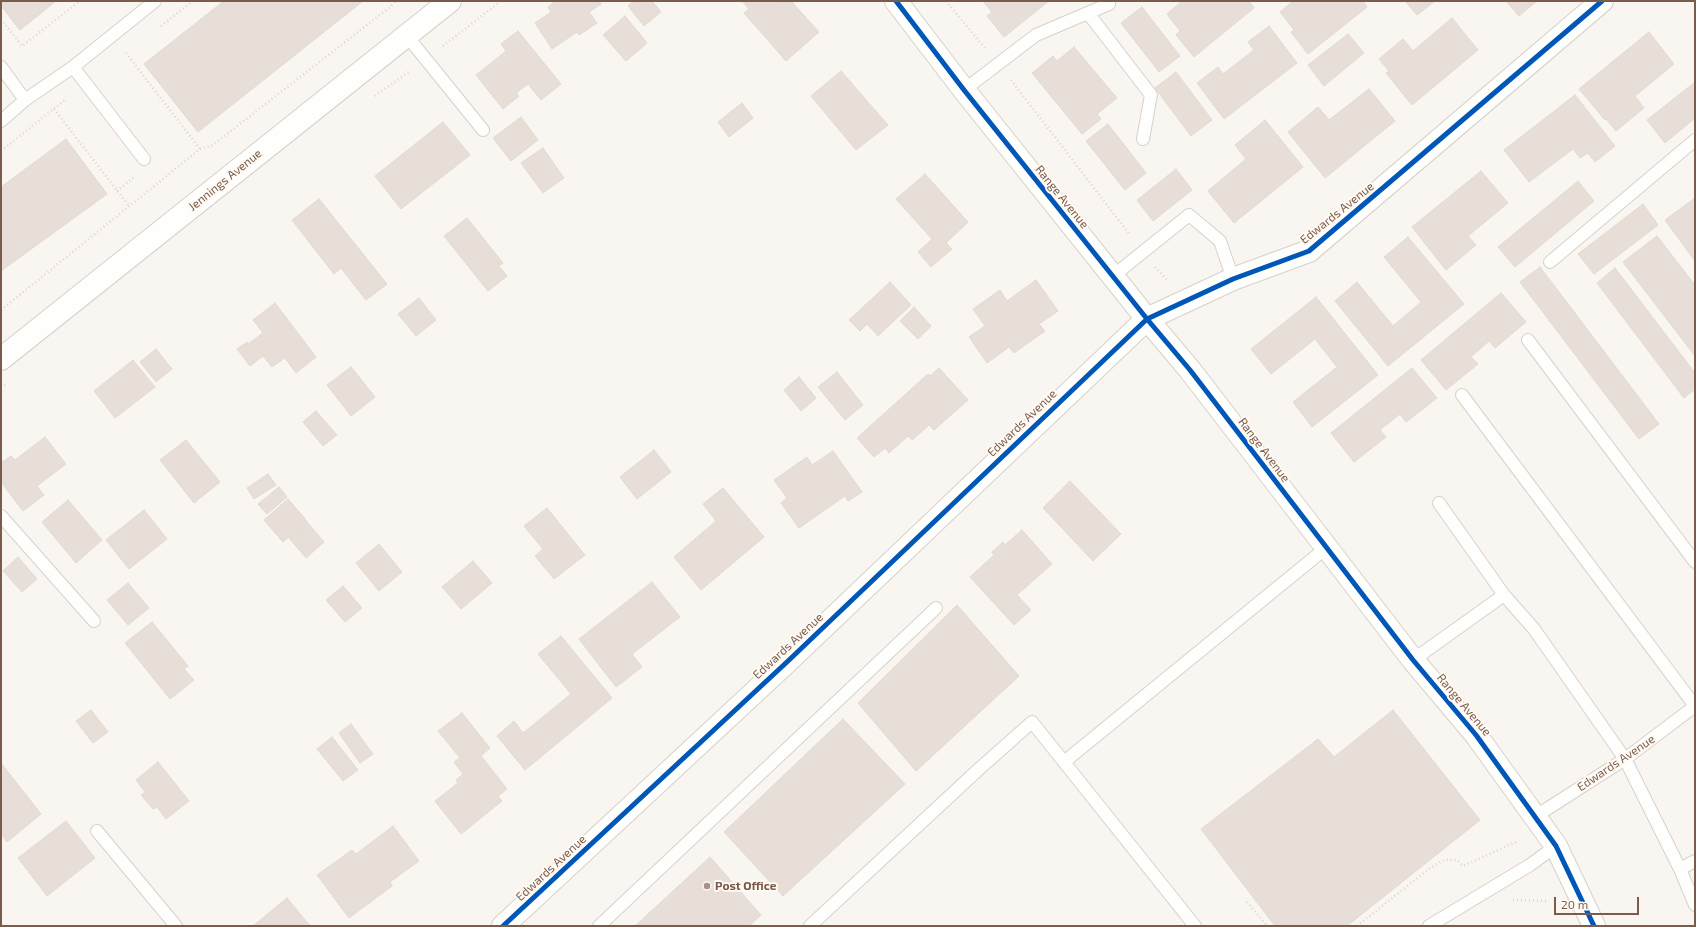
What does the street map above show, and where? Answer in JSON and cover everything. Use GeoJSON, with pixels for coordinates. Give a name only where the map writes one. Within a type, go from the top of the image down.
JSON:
{"type":"FeatureCollection","features":[{"type":"Feature","properties":{"kind":"street","name":"Jennings Avenue"},"geometry":{"type":"LineString","coordinates":[[1,359],[450,1]]}},
{"type":"Feature","properties":{"kind":"street","name":"Range Avenue"},"geometry":{"type":"LineString","coordinates":[[896,1],[964,90],[1112,276],[1190,370],[1413,660],[1476,735],[1536,816],[1556,846],[1594,926]]}},
{"type":"Feature","properties":{"kind":"street","name":"Edwards Avenue"},"geometry":{"type":"LineString","coordinates":[[503,926],[788,661],[1147,319],[1233,279],[1309,251],[1602,1]]}},
{"type":"Feature","properties":{"kind":"lane"},"geometry":{"type":"LineString","coordinates":[[1,121],[25,100],[73,67],[155,1]]}},
{"type":"Feature","properties":{"kind":"lane"},"geometry":{"type":"LineString","coordinates":[[964,90],[1036,35],[1110,2]]}},
{"type":"Feature","properties":{"kind":"lane"},"geometry":{"type":"LineString","coordinates":[[1088,13],[1151,95],[1143,140]]}},
{"type":"Feature","properties":{"kind":"lane"},"geometry":{"type":"LineString","coordinates":[[407,36],[483,130]]}},
{"type":"Feature","properties":{"kind":"lane"},"geometry":{"type":"LineString","coordinates":[[1,67],[25,100]]}},
{"type":"Feature","properties":{"kind":"lane"},"geometry":{"type":"LineString","coordinates":[[73,67],[144,159]]}},
{"type":"Feature","properties":{"kind":"lane"},"geometry":{"type":"LineString","coordinates":[[1550,262],[1695,140]]}},
{"type":"Feature","properties":{"kind":"lane"},"geometry":{"type":"LineString","coordinates":[[1112,276],[1189,215],[1220,241],[1233,279]]}},
{"type":"Feature","properties":{"kind":"lane"},"geometry":{"type":"LineString","coordinates":[[1528,340],[1695,562]]}},
{"type":"Feature","properties":{"kind":"lane"},"geometry":{"type":"LineString","coordinates":[[1462,395],[1695,706]]}},
{"type":"Feature","properties":{"kind":"lane"},"geometry":{"type":"LineString","coordinates":[[1439,503],[1504,595],[1534,629],[1625,759],[1680,869],[1695,905]]}},
{"type":"Feature","properties":{"kind":"lane"},"geometry":{"type":"LineString","coordinates":[[1,516],[94,621]]}},
{"type":"Feature","properties":{"kind":"lane"},"geometry":{"type":"LineString","coordinates":[[1064,762],[1326,548]]}},
{"type":"Feature","properties":{"kind":"lane"},"geometry":{"type":"LineString","coordinates":[[1413,660],[1504,595]]}},
{"type":"Feature","properties":{"kind":"lane"},"geometry":{"type":"LineString","coordinates":[[602,925],[936,608]]}},
{"type":"Feature","properties":{"kind":"lane","name":"Edwards Avenue"},"geometry":{"type":"LineString","coordinates":[[1536,816],[1625,759],[1695,706]]}},
{"type":"Feature","properties":{"kind":"lane"},"geometry":{"type":"LineString","coordinates":[[810,926],[1032,722],[1195,926]]}},
{"type":"Feature","properties":{"kind":"lane"},"geometry":{"type":"LineString","coordinates":[[97,831],[176,926]]}},
{"type":"Feature","properties":{"kind":"lane"},"geometry":{"type":"LineString","coordinates":[[1429,926],[1530,865],[1556,846]]}},
{"type":"Feature","properties":{"kind":"lane"},"geometry":{"type":"LineString","coordinates":[[1680,869],[1695,860]]}},
{"type":"Feature","properties":{"kind":"path"},"geometry":{"type":"LineString","coordinates":[[1,19],[22,46],[80,1]]}},
{"type":"Feature","properties":{"kind":"path"},"geometry":{"type":"LineString","coordinates":[[1,310],[200,149],[212,145],[390,7],[395,1]]}},
{"type":"Feature","properties":{"kind":"path"},"geometry":{"type":"LineString","coordinates":[[946,1],[998,64],[1143,252],[1185,301]]}},
{"type":"Feature","properties":{"kind":"path"},"geometry":{"type":"LineString","coordinates":[[126,53],[200,149]]}},
{"type":"Feature","properties":{"kind":"path"},"geometry":{"type":"LineString","coordinates":[[1,151],[69,97]]}},
{"type":"Feature","properties":{"kind":"path"},"geometry":{"type":"LineString","coordinates":[[54,109],[129,206]]}},
{"type":"Feature","properties":{"kind":"path"},"geometry":{"type":"LineString","coordinates":[[1357,926],[1429,868],[1444,860],[1457,860],[1463,866],[1518,841]]}},
{"type":"Feature","properties":{"kind":"path"},"geometry":{"type":"LineString","coordinates":[[1506,899],[1547,901]]}},
{"type":"Feature","properties":{"kind":"path"},"geometry":{"type":"LineString","coordinates":[[1247,902],[1267,926]]}},
{"type":"Feature","properties":{"kind":"building"},"geometry":{"type":"Polygon","coordinates":[[[1,1],[56,1],[20,30],[1,6],[1,1]]]}},
{"type":"Feature","properties":{"kind":"building"},"geometry":{"type":"Polygon","coordinates":[[[224,1],[363,1],[198,132],[144,64],[224,1]]]}},
{"type":"Feature","properties":{"kind":"building"},"geometry":{"type":"Polygon","coordinates":[[[556,1],[599,1],[601,4],[589,12],[597,23],[579,35],[577,32],[552,49],[535,23],[551,12],[548,7],[556,1]]]}},
{"type":"Feature","properties":{"kind":"building"},"geometry":{"type":"Polygon","coordinates":[[[634,1],[652,1],[661,12],[644,26],[628,6],[634,1]]]}},
{"type":"Feature","properties":{"kind":"building"},"geometry":{"type":"Polygon","coordinates":[[[742,1],[781,1],[782,3],[784,1],[791,1],[819,32],[786,61],[744,13],[749,9],[742,1]]]}},
{"type":"Feature","properties":{"kind":"building"},"geometry":{"type":"Polygon","coordinates":[[[983,1],[1049,1],[1004,37],[987,16],[992,12],[983,1]]]}},
{"type":"Feature","properties":{"kind":"building"},"geometry":{"type":"Polygon","coordinates":[[[1182,1],[1249,1],[1254,8],[1194,57],[1176,35],[1180,31],[1167,14],[1182,1]]]}},
{"type":"Feature","properties":{"kind":"building"},"geometry":{"type":"Polygon","coordinates":[[[1293,1],[1363,1],[1367,7],[1308,54],[1291,32],[1294,30],[1280,12],[1293,1]]]}},
{"type":"Feature","properties":{"kind":"building"},"geometry":{"type":"Polygon","coordinates":[[[1405,1],[1435,1],[1417,15],[1405,1]]]}},
{"type":"Feature","properties":{"kind":"building"},"geometry":{"type":"Polygon","coordinates":[[[1506,1],[1537,1],[1519,16],[1506,1]]]}},
{"type":"Feature","properties":{"kind":"building"},"geometry":{"type":"Polygon","coordinates":[[[1142,7],[1180,56],[1159,72],[1121,23],[1142,7]]]}},
{"type":"Feature","properties":{"kind":"building"},"geometry":{"type":"Polygon","coordinates":[[[625,16],[647,43],[626,61],[603,35],[625,16]]]}},
{"type":"Feature","properties":{"kind":"building"},"geometry":{"type":"Polygon","coordinates":[[[1452,18],[1478,50],[1412,105],[1386,73],[1389,71],[1379,59],[1403,39],[1413,51],[1452,18]]]}},
{"type":"Feature","properties":{"kind":"building"},"geometry":{"type":"Polygon","coordinates":[[[1269,26],[1297,63],[1224,119],[1197,83],[1218,67],[1223,74],[1254,50],[1248,42],[1269,26]]]}},
{"type":"Feature","properties":{"kind":"building"},"geometry":{"type":"Polygon","coordinates":[[[518,31],[561,84],[541,100],[528,84],[516,93],[519,96],[503,109],[476,75],[506,51],[501,44],[518,31]]]}},
{"type":"Feature","properties":{"kind":"building"},"geometry":{"type":"Polygon","coordinates":[[[1649,32],[1674,64],[1635,96],[1644,108],[1616,131],[1579,89],[1649,32]]]}},
{"type":"Feature","properties":{"kind":"building"},"geometry":{"type":"Polygon","coordinates":[[[1348,34],[1364,53],[1324,86],[1308,65],[1348,34]]]}},
{"type":"Feature","properties":{"kind":"building"},"geometry":{"type":"Polygon","coordinates":[[[1074,47],[1117,98],[1097,114],[1101,119],[1082,134],[1032,73],[1053,56],[1057,61],[1074,47]]]}},
{"type":"Feature","properties":{"kind":"building"},"geometry":{"type":"Polygon","coordinates":[[[841,71],[888,125],[856,150],[811,96],[841,71]]]}},
{"type":"Feature","properties":{"kind":"building"},"geometry":{"type":"Polygon","coordinates":[[[1176,72],[1212,120],[1191,136],[1155,88],[1176,72]]]}},
{"type":"Feature","properties":{"kind":"building"},"geometry":{"type":"Polygon","coordinates":[[[1695,82],[1695,118],[1665,143],[1647,120],[1695,82]]]}},
{"type":"Feature","properties":{"kind":"building"},"geometry":{"type":"Polygon","coordinates":[[[1369,89],[1395,121],[1325,178],[1288,132],[1318,107],[1329,120],[1369,89]]]}},
{"type":"Feature","properties":{"kind":"building"},"geometry":{"type":"Polygon","coordinates":[[[1575,95],[1615,146],[1595,162],[1588,153],[1580,158],[1573,149],[1529,182],[1504,150],[1575,95]]]}},
{"type":"Feature","properties":{"kind":"building"},"geometry":{"type":"Polygon","coordinates":[[[742,103],[753,118],[729,137],[718,122],[742,103]]]}},
{"type":"Feature","properties":{"kind":"building"},"geometry":{"type":"Polygon","coordinates":[[[521,117],[538,140],[511,161],[493,138],[521,117]]]}},
{"type":"Feature","properties":{"kind":"building"},"geometry":{"type":"Polygon","coordinates":[[[1265,120],[1303,167],[1234,223],[1208,191],[1246,159],[1235,145],[1265,120]]]}},
{"type":"Feature","properties":{"kind":"building"},"geometry":{"type":"Polygon","coordinates":[[[443,122],[470,155],[401,209],[375,176],[443,122]]]}},
{"type":"Feature","properties":{"kind":"building"},"geometry":{"type":"Polygon","coordinates":[[[1108,124],[1146,173],[1125,190],[1086,141],[1108,124]]]}},
{"type":"Feature","properties":{"kind":"building"},"geometry":{"type":"Polygon","coordinates":[[[66,139],[107,194],[1,271],[1,187],[66,139]]]}},
{"type":"Feature","properties":{"kind":"building"},"geometry":{"type":"Polygon","coordinates":[[[543,148],[564,178],[543,193],[521,163],[543,148]]]}},
{"type":"Feature","properties":{"kind":"building"},"geometry":{"type":"Polygon","coordinates":[[[1176,169],[1192,190],[1153,221],[1137,200],[1176,169]]]}},
{"type":"Feature","properties":{"kind":"building"},"geometry":{"type":"Polygon","coordinates":[[[1481,171],[1508,203],[1468,236],[1476,245],[1446,270],[1412,227],[1481,171]]]}},
{"type":"Feature","properties":{"kind":"building"},"geometry":{"type":"Polygon","coordinates":[[[925,174],[968,222],[946,243],[952,249],[931,267],[918,252],[932,239],[896,199],[925,174]]]}},
{"type":"Feature","properties":{"kind":"building"},"geometry":{"type":"Polygon","coordinates":[[[1578,181],[1594,201],[1515,267],[1498,247],[1578,181]]]}},
{"type":"Feature","properties":{"kind":"building"},"geometry":{"type":"Polygon","coordinates":[[[1695,198],[1695,261],[1665,220],[1695,198]]]}},
{"type":"Feature","properties":{"kind":"building"},"geometry":{"type":"Polygon","coordinates":[[[319,199],[387,284],[366,300],[341,268],[334,274],[292,220],[319,199]]]}},
{"type":"Feature","properties":{"kind":"building"},"geometry":{"type":"Polygon","coordinates":[[[1643,204],[1658,225],[1594,274],[1578,254],[1643,204]]]}},
{"type":"Feature","properties":{"kind":"building"},"geometry":{"type":"Polygon","coordinates":[[[467,218],[503,263],[499,266],[507,276],[488,291],[444,236],[467,218]]]}},
{"type":"Feature","properties":{"kind":"building"},"geometry":{"type":"Polygon","coordinates":[[[1657,236],[1695,285],[1695,356],[1623,262],[1657,236]]]}},
{"type":"Feature","properties":{"kind":"building"},"geometry":{"type":"Polygon","coordinates":[[[1408,237],[1464,304],[1388,366],[1335,301],[1357,282],[1393,326],[1421,302],[1384,257],[1408,237]]]}},
{"type":"Feature","properties":{"kind":"building"},"geometry":{"type":"Polygon","coordinates":[[[1540,267],[1659,424],[1639,439],[1520,282],[1540,267]]]}},
{"type":"Feature","properties":{"kind":"building"},"geometry":{"type":"Polygon","coordinates":[[[1615,268],[1695,373],[1695,389],[1684,398],[1597,283],[1615,268]]]}},
{"type":"Feature","properties":{"kind":"building"},"geometry":{"type":"Polygon","coordinates":[[[1036,280],[1058,311],[1039,324],[1045,331],[1014,353],[1009,347],[987,363],[969,337],[985,326],[973,309],[1000,290],[1007,301],[1036,280]]]}},
{"type":"Feature","properties":{"kind":"building"},"geometry":{"type":"Polygon","coordinates":[[[890,282],[911,305],[878,336],[867,324],[860,331],[849,320],[890,282]]]}},
{"type":"Feature","properties":{"kind":"building"},"geometry":{"type":"Polygon","coordinates":[[[1501,293],[1526,322],[1495,348],[1489,341],[1471,357],[1478,364],[1446,390],[1421,360],[1501,293]]]}},
{"type":"Feature","properties":{"kind":"building"},"geometry":{"type":"Polygon","coordinates":[[[1316,297],[1378,375],[1312,427],[1293,402],[1337,367],[1315,339],[1271,374],[1251,349],[1316,297]]]}},
{"type":"Feature","properties":{"kind":"building"},"geometry":{"type":"Polygon","coordinates":[[[419,298],[436,320],[416,336],[398,314],[419,298]]]}},
{"type":"Feature","properties":{"kind":"building"},"geometry":{"type":"Polygon","coordinates":[[[275,303],[316,357],[296,373],[285,358],[272,367],[263,356],[250,366],[237,349],[247,342],[248,344],[263,333],[253,320],[275,303]]]}},
{"type":"Feature","properties":{"kind":"building"},"geometry":{"type":"Polygon","coordinates":[[[914,307],[931,326],[918,339],[900,321],[914,307]]]}},
{"type":"Feature","properties":{"kind":"building"},"geometry":{"type":"Polygon","coordinates":[[[156,349],[172,369],[156,382],[140,362],[156,349]]]}},
{"type":"Feature","properties":{"kind":"building"},"geometry":{"type":"Polygon","coordinates":[[[133,360],[155,387],[115,418],[94,391],[133,360]]]}},
{"type":"Feature","properties":{"kind":"building"},"geometry":{"type":"Polygon","coordinates":[[[351,367],[375,397],[351,416],[327,385],[351,367]]]}},
{"type":"Feature","properties":{"kind":"building"},"geometry":{"type":"Polygon","coordinates":[[[939,368],[968,400],[934,430],[929,425],[912,440],[908,436],[889,453],[885,448],[874,457],[857,438],[928,374],[930,376],[939,368]]]}},
{"type":"Feature","properties":{"kind":"building"},"geometry":{"type":"Polygon","coordinates":[[[1412,368],[1437,398],[1406,422],[1400,414],[1380,430],[1386,437],[1354,462],[1331,433],[1412,368]]]}},
{"type":"Feature","properties":{"kind":"building"},"geometry":{"type":"Polygon","coordinates":[[[837,372],[863,405],[845,420],[818,387],[837,372]]]}},
{"type":"Feature","properties":{"kind":"building"},"geometry":{"type":"Polygon","coordinates":[[[799,377],[816,398],[801,411],[784,390],[799,377]]]}},
{"type":"Feature","properties":{"kind":"building"},"geometry":{"type":"Polygon","coordinates":[[[316,411],[337,435],[323,446],[303,422],[316,411]]]}},
{"type":"Feature","properties":{"kind":"building"},"geometry":{"type":"Polygon","coordinates":[[[45,437],[66,464],[37,486],[44,495],[23,511],[1,482],[1,463],[11,456],[15,460],[45,437]]]}},
{"type":"Feature","properties":{"kind":"building"},"geometry":{"type":"Polygon","coordinates":[[[186,440],[220,482],[194,503],[160,460],[186,440]]]}},
{"type":"Feature","properties":{"kind":"building"},"geometry":{"type":"Polygon","coordinates":[[[654,450],[671,472],[637,499],[620,477],[654,450]]]}},
{"type":"Feature","properties":{"kind":"building"},"geometry":{"type":"Polygon","coordinates":[[[833,451],[862,492],[848,501],[845,496],[799,528],[781,503],[787,498],[774,480],[807,457],[812,465],[833,451]]]}},
{"type":"Feature","properties":{"kind":"building"},"geometry":{"type":"Polygon","coordinates":[[[268,474],[276,485],[254,499],[247,488],[268,474]]]}},
{"type":"Feature","properties":{"kind":"building"},"geometry":{"type":"Polygon","coordinates":[[[1070,481],[1121,534],[1093,561],[1043,508],[1070,481]]]}},
{"type":"Feature","properties":{"kind":"building"},"geometry":{"type":"Polygon","coordinates":[[[279,487],[287,497],[267,514],[258,504],[279,487]]]}},
{"type":"Feature","properties":{"kind":"building"},"geometry":{"type":"Polygon","coordinates":[[[723,488],[764,537],[701,590],[674,557],[716,521],[703,504],[723,488]]]}},
{"type":"Feature","properties":{"kind":"building"},"geometry":{"type":"Polygon","coordinates":[[[288,499],[307,521],[283,542],[264,520],[288,499]]]}},
{"type":"Feature","properties":{"kind":"building"},"geometry":{"type":"Polygon","coordinates":[[[68,500],[102,540],[76,563],[42,522],[68,500]]]}},
{"type":"Feature","properties":{"kind":"building"},"geometry":{"type":"Polygon","coordinates":[[[547,508],[585,555],[554,579],[535,556],[543,549],[524,526],[547,508]]]}},
{"type":"Feature","properties":{"kind":"building"},"geometry":{"type":"Polygon","coordinates":[[[144,510],[167,539],[129,569],[106,540],[144,510]]]}},
{"type":"Feature","properties":{"kind":"building"},"geometry":{"type":"Polygon","coordinates":[[[307,522],[324,542],[306,558],[289,538],[307,522]]]}},
{"type":"Feature","properties":{"kind":"building"},"geometry":{"type":"Polygon","coordinates":[[[1022,530],[1052,564],[1017,595],[1031,610],[1014,625],[970,577],[994,555],[992,552],[1003,542],[1005,545],[1022,530]]]}},
{"type":"Feature","properties":{"kind":"building"},"geometry":{"type":"Polygon","coordinates":[[[379,544],[402,572],[379,591],[356,563],[379,544]]]}},
{"type":"Feature","properties":{"kind":"building"},"geometry":{"type":"Polygon","coordinates":[[[18,557],[37,579],[22,592],[3,571],[18,557]]]}},
{"type":"Feature","properties":{"kind":"building"},"geometry":{"type":"Polygon","coordinates":[[[473,561],[492,583],[461,609],[442,587],[473,561]]]}},
{"type":"Feature","properties":{"kind":"building"},"geometry":{"type":"Polygon","coordinates":[[[652,582],[680,617],[632,654],[642,667],[616,687],[579,639],[652,582]]]}},
{"type":"Feature","properties":{"kind":"building"},"geometry":{"type":"Polygon","coordinates":[[[128,583],[149,608],[128,625],[107,600],[128,583]]]}},
{"type":"Feature","properties":{"kind":"building"},"geometry":{"type":"Polygon","coordinates":[[[343,586],[362,608],[345,622],[326,600],[343,586]]]}},
{"type":"Feature","properties":{"kind":"building"},"geometry":{"type":"Polygon","coordinates":[[[957,605],[1019,676],[916,771],[858,703],[957,605]]]}},
{"type":"Feature","properties":{"kind":"building"},"geometry":{"type":"Polygon","coordinates":[[[152,622],[188,666],[184,669],[194,680],[170,699],[125,643],[152,622]]]}},
{"type":"Feature","properties":{"kind":"building"},"geometry":{"type":"Polygon","coordinates":[[[561,636],[612,698],[525,770],[497,736],[514,721],[523,733],[571,694],[538,654],[561,636]]]}},
{"type":"Feature","properties":{"kind":"building"},"geometry":{"type":"Polygon","coordinates":[[[91,710],[108,732],[93,743],[76,721],[91,710]]]}},
{"type":"Feature","properties":{"kind":"building"},"geometry":{"type":"Polygon","coordinates":[[[1393,710],[1480,820],[1347,926],[1275,926],[1201,829],[1318,739],[1334,757],[1393,710]]]}},
{"type":"Feature","properties":{"kind":"building"},"geometry":{"type":"Polygon","coordinates":[[[462,713],[490,748],[481,756],[507,789],[498,796],[502,801],[461,834],[435,801],[458,783],[456,780],[463,774],[454,762],[460,758],[438,731],[462,713]]]}},
{"type":"Feature","properties":{"kind":"building"},"geometry":{"type":"Polygon","coordinates":[[[843,719],[905,784],[783,896],[724,832],[843,719]]]}},
{"type":"Feature","properties":{"kind":"building"},"geometry":{"type":"Polygon","coordinates":[[[351,724],[373,754],[360,763],[339,733],[351,724]]]}},
{"type":"Feature","properties":{"kind":"building"},"geometry":{"type":"Polygon","coordinates":[[[332,737],[358,770],[343,781],[317,749],[332,737]]]}},
{"type":"Feature","properties":{"kind":"building"},"geometry":{"type":"Polygon","coordinates":[[[158,762],[189,801],[166,819],[157,807],[153,809],[141,795],[145,792],[136,780],[158,762]]]}},
{"type":"Feature","properties":{"kind":"building"},"geometry":{"type":"Polygon","coordinates":[[[1,763],[41,814],[7,842],[1,834],[1,763]]]}},
{"type":"Feature","properties":{"kind":"building"},"geometry":{"type":"Polygon","coordinates":[[[66,821],[95,858],[47,896],[18,858],[66,821]]]}},
{"type":"Feature","properties":{"kind":"building"},"geometry":{"type":"Polygon","coordinates":[[[393,826],[419,861],[390,882],[392,886],[349,918],[317,875],[352,850],[356,854],[393,826]]]}},
{"type":"Feature","properties":{"kind":"building","name":"Post Office"},"geometry":{"type":"Polygon","coordinates":[[[710,857],[761,915],[749,926],[635,926],[710,857]]]}},
{"type":"Feature","properties":{"kind":"building"},"geometry":{"type":"Polygon","coordinates":[[[287,898],[310,926],[253,926],[287,898]]]}},
{"type":"Feature","properties":{"kind":"cycle path"},"geometry":{"type":"LineString","coordinates":[[896,1],[964,90],[1147,319],[1190,370],[1413,660],[1476,735],[1556,846],[1594,926]]}},
{"type":"Feature","properties":{"kind":"cycle path"},"geometry":{"type":"LineString","coordinates":[[503,926],[788,661],[1147,319],[1233,279],[1309,251],[1602,1]]}},
{"type":"Feature","properties":{"kind":"place","name":"Post Office"},"geometry":{"type":"Point","coordinates":[707,886]}}]}
